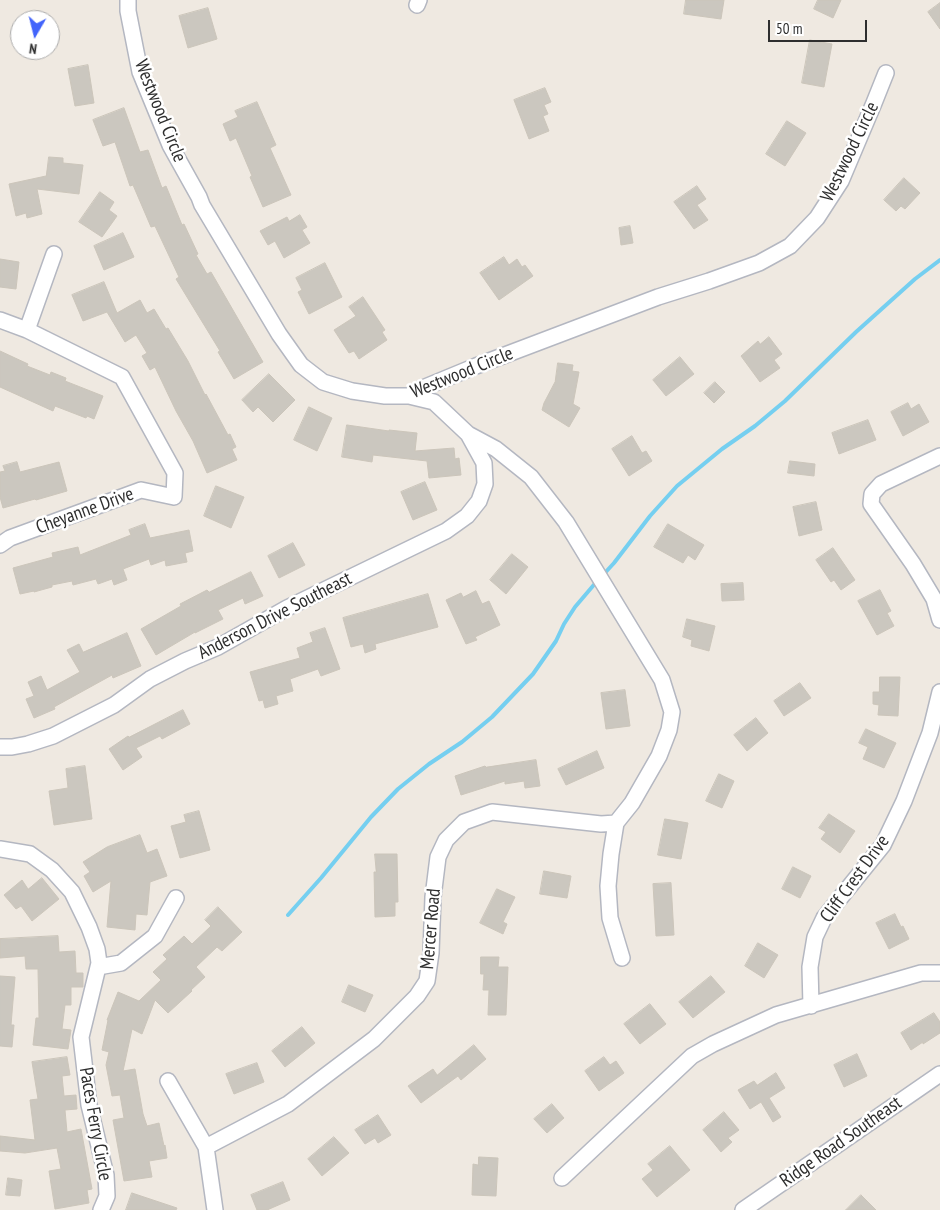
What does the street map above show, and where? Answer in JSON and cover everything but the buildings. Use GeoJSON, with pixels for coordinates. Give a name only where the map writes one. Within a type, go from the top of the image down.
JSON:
{"type":"FeatureCollection","features":[{"type":"Feature","properties":{"kind":"street","name":"Westwood Circle"},"geometry":{"type":"LineString","coordinates":[[128,0],[128,11],[140,72],[170,145],[202,205],[279,334],[301,366],[323,382],[352,391],[384,396],[409,396],[418,390],[476,366],[649,300],[759,263],[790,246],[817,218],[841,181],[886,74]]}},
{"type":"Feature","properties":{"kind":"street"},"geometry":{"type":"LineString","coordinates":[[27,330],[54,254]]}},
{"type":"Feature","properties":{"kind":"street","name":"Cheyanne Drive"},"geometry":{"type":"LineString","coordinates":[[0,320],[27,330],[122,376],[174,473],[174,497],[141,490],[10,538],[0,545]]}},
{"type":"Feature","properties":{"kind":"street","name":"Anderson Drive Southeast"},"geometry":{"type":"LineString","coordinates":[[409,396],[434,402],[468,434],[496,450],[531,477],[566,522],[662,680],[672,712],[669,730],[659,756],[632,803],[616,822]]}},
{"type":"Feature","properties":{"kind":"street","name":"Anderson Drive Southeast"},"geometry":{"type":"LineString","coordinates":[[0,746],[28,744],[53,736],[114,705],[150,679],[184,661],[218,647],[287,608],[446,531],[467,516],[479,501],[485,484],[484,464],[468,434]]}},
{"type":"Feature","properties":{"kind":"street"},"geometry":{"type":"LineString","coordinates":[[940,456],[881,484],[872,494],[871,504],[934,599],[940,620]]}},
{"type":"Feature","properties":{"kind":"street","name":"Cliff Crest Drive"},"geometry":{"type":"LineString","coordinates":[[811,1006],[810,967],[815,937],[824,918],[883,845],[904,801],[930,733],[940,692]]}},
{"type":"Feature","properties":{"kind":"street","name":"Mercer Road"},"geometry":{"type":"LineString","coordinates":[[206,1146],[288,1104],[374,1040],[417,996],[426,981],[431,953],[433,897],[438,857],[446,840],[464,822],[492,812],[601,824],[616,822]]}},
{"type":"Feature","properties":{"kind":"street"},"geometry":{"type":"LineString","coordinates":[[616,822],[608,886],[610,918],[622,958]]}},
{"type":"Feature","properties":{"kind":"street","name":"Paces Ferry Circle"},"geometry":{"type":"LineString","coordinates":[[0,848],[30,854],[52,870],[72,892],[89,927],[97,949],[99,962],[81,1038],[88,1105],[106,1174],[107,1196],[101,1210]]}},
{"type":"Feature","properties":{"kind":"street"},"geometry":{"type":"LineString","coordinates":[[98,967],[121,963],[155,936],[176,898]]}},
{"type":"Feature","properties":{"kind":"street"},"geometry":{"type":"LineString","coordinates":[[562,1178],[692,1056],[713,1044],[776,1015],[920,973],[940,973]]}},
{"type":"Feature","properties":{"kind":"street","name":"Ridge Road Southeast"},"geometry":{"type":"LineString","coordinates":[[743,1210],[940,1074]]}},
{"type":"Feature","properties":{"kind":"street"},"geometry":{"type":"LineString","coordinates":[[168,1081],[206,1146],[215,1210]]}},
{"type":"Feature","properties":{"kind":"waterway"},"geometry":{"type":"LineString","coordinates":[[603,575],[650,516],[677,486],[785,401],[856,332],[915,279],[940,260]]}},
{"type":"Feature","properties":{"kind":"waterway"},"geometry":{"type":"LineString","coordinates":[[288,915],[371,817],[398,789],[429,764],[462,742],[492,717],[533,674],[556,641],[575,607],[598,580]]}}]}
